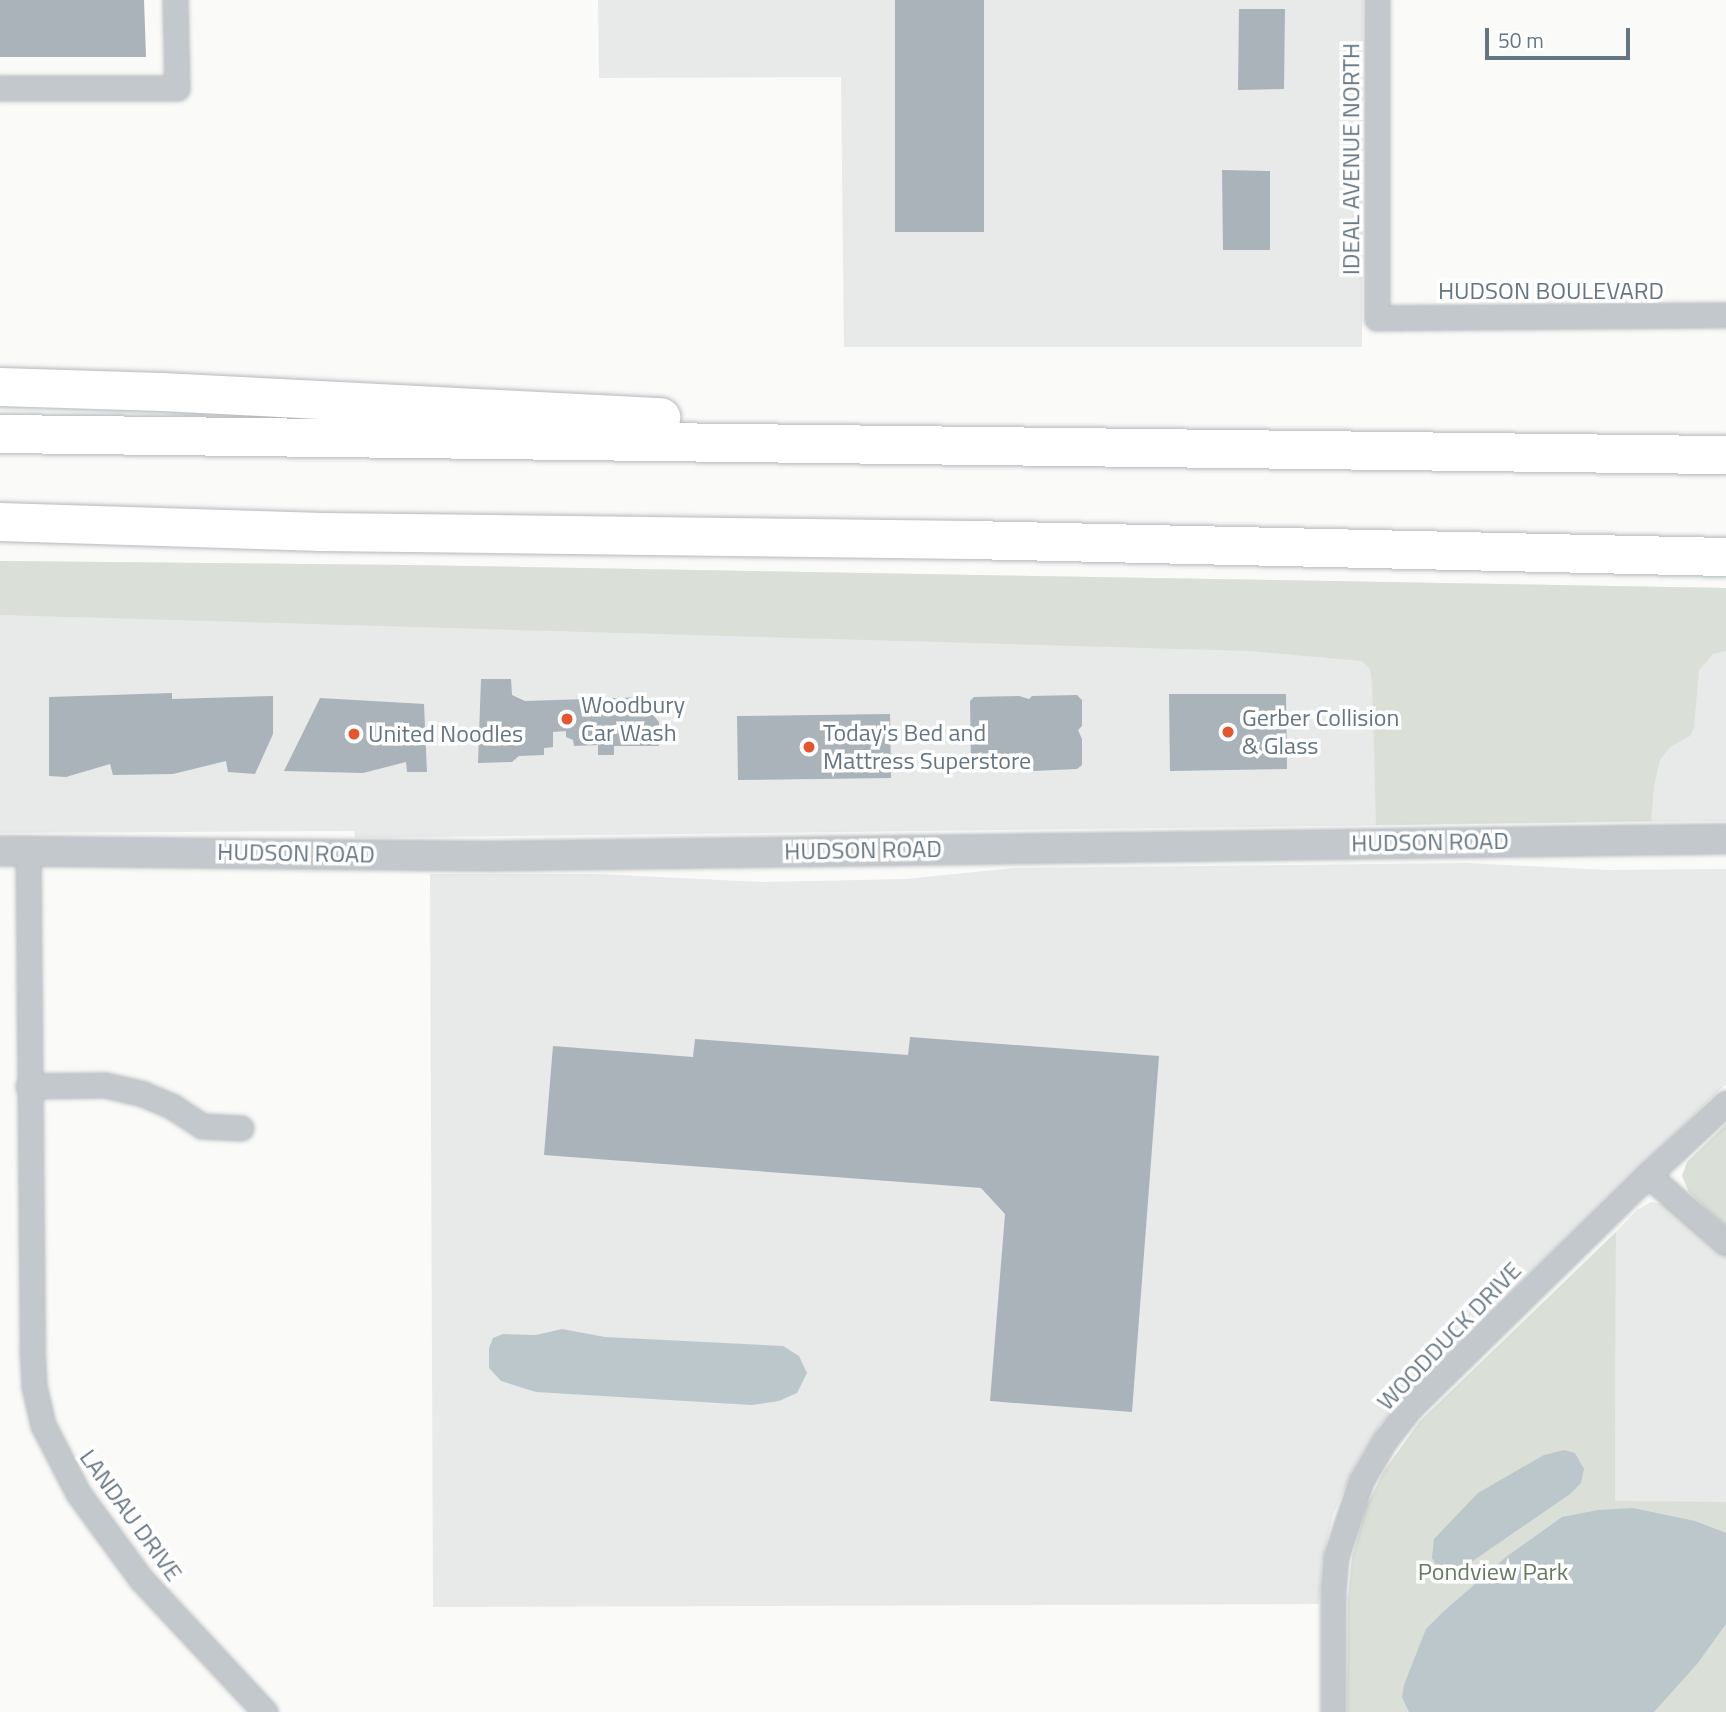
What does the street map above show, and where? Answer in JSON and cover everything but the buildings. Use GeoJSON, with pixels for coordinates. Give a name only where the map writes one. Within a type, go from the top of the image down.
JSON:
{"type":"FeatureCollection","features":[{"type":"Feature","properties":{"kind":"highway"},"geometry":{"type":"LineString","coordinates":[[0,387],[162,391],[674,418],[847,445]]}},
{"type":"Feature","properties":{"kind":"highway"},"geometry":{"type":"LineString","coordinates":[[0,433],[1726,455]]}},
{"type":"Feature","properties":{"kind":"highway"},"geometry":{"type":"LineString","coordinates":[[0,523],[1726,556]]}},
{"type":"Feature","properties":{"kind":"highway"},"geometry":{"type":"LineString","coordinates":[[0,533],[175,528]]}},
{"type":"Feature","properties":{"kind":"street"},"geometry":{"type":"LineString","coordinates":[[0,88],[177,88],[176,0]]}},
{"type":"Feature","properties":{"kind":"street","name":"IDEAL AVENUE NORTH"},"geometry":{"type":"LineString","coordinates":[[1377,0],[1377,318]]}},
{"type":"Feature","properties":{"kind":"street","name":"HUDSON BOULEVARD"},"geometry":{"type":"LineString","coordinates":[[1377,318],[1726,315]]}},
{"type":"Feature","properties":{"kind":"street","name":"HUDSON ROAD"},"geometry":{"type":"LineString","coordinates":[[0,851],[495,856],[1726,839]]}},
{"type":"Feature","properties":{"kind":"street","name":"LANDAU DRIVE"},"geometry":{"type":"LineString","coordinates":[[28,850],[32,1348],[34,1386],[43,1425],[78,1493],[141,1579],[265,1712]]}},
{"type":"Feature","properties":{"kind":"street"},"geometry":{"type":"LineString","coordinates":[[28,1086],[105,1085],[143,1094],[173,1107],[202,1126],[241,1128]]}},
{"type":"Feature","properties":{"kind":"street","name":"WOODDUCK DRIVE"},"geometry":{"type":"LineString","coordinates":[[1333,1712],[1333,1590],[1336,1557],[1345,1522],[1361,1480],[1385,1440],[1410,1407],[1648,1175],[1726,1103]]}},
{"type":"Feature","properties":{"kind":"street"},"geometry":{"type":"LineString","coordinates":[[1648,1175],[1726,1243]]}},
{"type":"Feature","properties":{"kind":"shaded area"},"geometry":{"type":"Polygon","coordinates":[[[598,0],[1363,0],[1362,347],[844,347],[841,77],[599,78],[598,0]]]}},
{"type":"Feature","properties":{"kind":"shaded area"},"geometry":{"type":"Polygon","coordinates":[[[0,561],[405,565],[1726,588],[1726,821],[355,838],[354,831],[0,833],[0,561]]]}},
{"type":"Feature","properties":{"kind":"shaded area"},"geometry":{"type":"Polygon","coordinates":[[[1468,863],[1607,870],[1726,869],[1726,1084],[1415,1386],[1380,1425],[1352,1471],[1333,1515],[1322,1564],[1319,1604],[433,1607],[430,874],[599,874],[761,882],[906,879],[1013,868],[1468,863]]]}},
{"type":"Feature","properties":{"kind":"shaded area"},"geometry":{"type":"Polygon","coordinates":[[[1651,1202],[1669,1205],[1726,1257],[1726,1502],[1615,1502],[1616,1232],[1637,1210],[1651,1202]]]}},
{"type":"Feature","properties":{"kind":"shaded area"},"geometry":{"type":"Polygon","coordinates":[[[562,1329],[605,1337],[783,1346],[799,1356],[807,1373],[797,1393],[779,1401],[752,1405],[536,1392],[501,1381],[489,1368],[489,1348],[493,1338],[503,1334],[536,1335],[562,1329]]]}},
{"type":"Feature","properties":{"kind":"shaded area"},"geometry":{"type":"Polygon","coordinates":[[[1564,1450],[1575,1453],[1584,1469],[1581,1483],[1570,1494],[1464,1567],[1446,1570],[1436,1565],[1432,1558],[1434,1539],[1478,1493],[1544,1455],[1564,1450]]]}},
{"type":"Feature","properties":{"kind":"shaded area"},"geometry":{"type":"Polygon","coordinates":[[[1633,1508],[1695,1521],[1726,1533],[1726,1624],[1697,1664],[1654,1712],[1409,1712],[1402,1697],[1404,1685],[1426,1629],[1443,1612],[1506,1557],[1562,1517],[1598,1510],[1633,1508]]]}},
{"type":"Feature","properties":{"kind":"green space"},"geometry":{"type":"Polygon","coordinates":[[[0,561],[405,565],[1726,588],[1726,651],[1713,654],[1699,670],[1694,728],[1690,736],[1670,747],[1660,760],[1654,786],[1651,821],[1376,825],[1372,683],[1370,669],[1362,661],[1250,651],[0,615],[0,561]]]}},
{"type":"Feature","properties":{"kind":"green space"},"geometry":{"type":"Polygon","coordinates":[[[1726,1124],[1726,1227],[1689,1192],[1682,1176],[1687,1162],[1726,1124]]]}},
{"type":"Feature","properties":{"kind":"green space","name":"Pondview Park"},"geometry":{"type":"Polygon","coordinates":[[[1616,1232],[1615,1501],[1726,1502],[1726,1712],[1347,1712],[1348,1597],[1352,1557],[1367,1505],[1384,1471],[1420,1421],[1616,1232]]]}},
{"type":"Feature","properties":{"kind":"place","name":"Woodbury Car Wash"},"geometry":{"type":"Point","coordinates":[567,719]}},
{"type":"Feature","properties":{"kind":"place","name":"Gerber Collision & Glass"},"geometry":{"type":"Point","coordinates":[1228,732]}},
{"type":"Feature","properties":{"kind":"place","name":"United Noodles"},"geometry":{"type":"Point","coordinates":[354,734]}},
{"type":"Feature","properties":{"kind":"place","name":"Today's Bed and Mattress Superstore"},"geometry":{"type":"Point","coordinates":[809,747]}}]}
